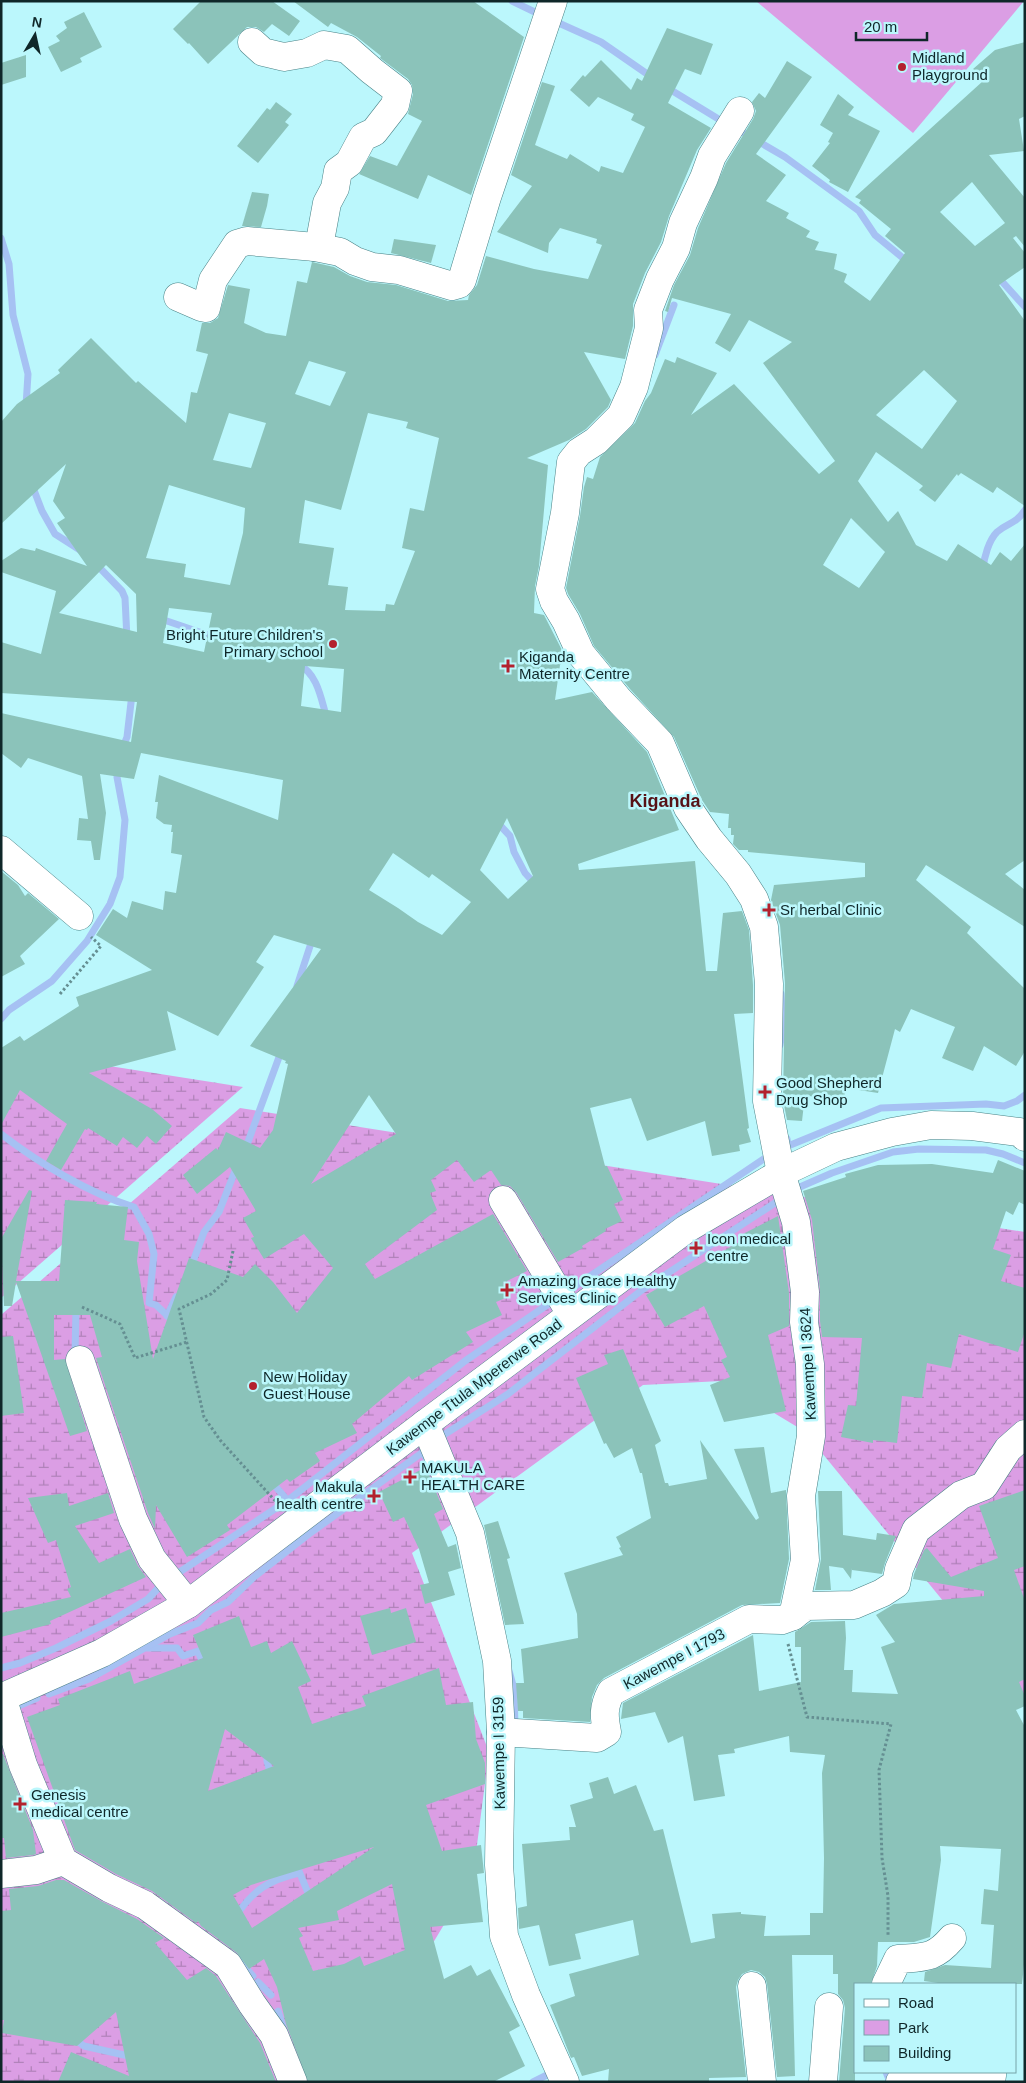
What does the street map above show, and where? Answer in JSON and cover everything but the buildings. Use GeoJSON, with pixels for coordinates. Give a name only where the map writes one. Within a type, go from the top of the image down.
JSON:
{"type":"FeatureCollection","features":[{"type":"Feature","properties":{"kind":"street"},"geometry":{"type":"LineString","coordinates":[[178,297],[206,308],[214,280],[236,244],[247,240],[315,247],[340,252],[355,261],[372,267],[399,270],[452,286],[459,284],[462,280],[486,197],[549,13]]}},
{"type":"Feature","properties":{"kind":"street"},"geometry":{"type":"LineString","coordinates":[[252,42],[263,52],[284,57],[307,53],[324,45],[347,49],[398,91],[396,105],[374,132],[363,138],[349,162],[338,170],[335,188],[327,203],[320,241],[315,247]]}},
{"type":"Feature","properties":{"kind":"street","name":"Kawempe I 3624"},"geometry":{"type":"LineString","coordinates":[[733,121],[712,156],[704,178],[682,223],[676,248],[660,278],[648,310],[649,328],[634,387],[621,416],[596,441],[579,452],[571,462],[565,513],[550,589],[554,601],[566,621],[581,654],[618,699],[660,743],[688,808],[709,839],[738,874],[754,899],[764,927],[769,984],[767,1101],[781,1174],[796,1222],[805,1292],[804,1322],[810,1364],[811,1436],[801,1496],[805,1560],[794,1616]]}},
{"type":"Feature","properties":{"kind":"street"},"geometry":{"type":"LineString","coordinates":[[1,850],[86,927]]}},
{"type":"Feature","properties":{"kind":"street","name":"Kawempe Ttula Mpererwe Road"},"geometry":{"type":"LineString","coordinates":[[2,1698],[102,1653],[188,1604],[686,1229],[781,1174],[836,1147],[892,1132],[931,1125],[972,1126],[1023,1131]]}},
{"type":"Feature","properties":{"kind":"street"},"geometry":{"type":"LineString","coordinates":[[504,1200],[571,1314]]}},
{"type":"Feature","properties":{"kind":"street"},"geometry":{"type":"LineString","coordinates":[[80,1360],[133,1519],[143,1542],[152,1559],[188,1604]]}},
{"type":"Feature","properties":{"kind":"street","name":"Kawempe I 3159"},"geometry":{"type":"LineString","coordinates":[[425,1424],[470,1534],[497,1661],[501,1732],[499,1865],[504,1936],[558,2079]]}},
{"type":"Feature","properties":{"kind":"street"},"geometry":{"type":"LineString","coordinates":[[794,1616],[806,1606],[854,1605],[882,1593],[896,1584],[898,1569],[916,1530],[961,1495],[984,1486],[1008,1449],[1025,1434]]}},
{"type":"Feature","properties":{"kind":"street","name":"Kawempe I 1793"},"geometry":{"type":"LineString","coordinates":[[501,1732],[597,1738],[607,1732],[604,1717],[605,1703],[610,1692],[749,1619],[782,1620],[794,1616]]}},
{"type":"Feature","properties":{"kind":"street"},"geometry":{"type":"LineString","coordinates":[[2,1698],[23,1766],[63,1861],[108,1888],[145,1905],[228,1965],[274,2035],[293,2082]]}},
{"type":"Feature","properties":{"kind":"street"},"geometry":{"type":"LineString","coordinates":[[1,1874],[36,1870],[63,1861]]}},
{"type":"Feature","properties":{"kind":"street"},"geometry":{"type":"LineString","coordinates":[[886,1983],[898,1959],[923,1957],[940,1952],[952,1938]]}},
{"type":"Feature","properties":{"kind":"street"},"geometry":{"type":"LineString","coordinates":[[752,1986],[762,2082]]}},
{"type":"Feature","properties":{"kind":"street"},"geometry":{"type":"LineString","coordinates":[[823,2082],[829,2007]]}},
{"type":"Feature","properties":{"kind":"street"},"geometry":{"type":"LineString","coordinates":[[900,2082],[914,2074],[992,2076],[992,2073]]}},
{"type":"Feature","properties":{"kind":"path"},"geometry":{"type":"LineString","coordinates":[[60,994],[101,946],[86,927]]}},
{"type":"Feature","properties":{"kind":"path"},"geometry":{"type":"LineString","coordinates":[[233,1250],[227,1280],[211,1294],[179,1310],[204,1417],[220,1440],[295,1523]]}},
{"type":"Feature","properties":{"kind":"path"},"geometry":{"type":"LineString","coordinates":[[82,1307],[120,1324],[135,1358],[187,1342]]}},
{"type":"Feature","properties":{"kind":"path"},"geometry":{"type":"LineString","coordinates":[[794,1616],[788,1645],[807,1718],[891,1724],[879,1770],[882,1858],[888,1896],[887,1944]]}},
{"type":"Feature","properties":{"kind":"green space","name":"Midland Playground"},"geometry":{"type":"Polygon","coordinates":[[[756,1],[1024,1],[913,133],[756,1]]]}},
{"type":"Feature","properties":{"kind":"green space"},"geometry":{"type":"Polygon","coordinates":[[[1,1049],[243,1087],[1,1298],[1,1049]]]}},
{"type":"Feature","properties":{"kind":"green space"},"geometry":{"type":"Polygon","coordinates":[[[240,1108],[1025,1232],[1025,1701],[804,1431],[721,1381],[643,1385],[412,1553],[489,1752],[473,1876],[350,2082],[1,2082],[1,1315],[240,1108]]]}},
{"type":"Feature","properties":{"kind":"waterway"},"geometry":{"type":"LineString","coordinates":[[512,1],[543,16]]}},
{"type":"Feature","properties":{"kind":"waterway"},"geometry":{"type":"LineString","coordinates":[[552,20],[601,42],[653,78]]}},
{"type":"Feature","properties":{"kind":"waterway"},"geometry":{"type":"LineString","coordinates":[[666,87],[725,123]]}},
{"type":"Feature","properties":{"kind":"waterway"},"geometry":{"type":"LineString","coordinates":[[735,128],[785,157],[859,211],[875,235],[909,263]]}},
{"type":"Feature","properties":{"kind":"waterway"},"geometry":{"type":"LineString","coordinates":[[1,238],[9,264],[13,315],[28,374],[26,406]]}},
{"type":"Feature","properties":{"kind":"waterway"},"geometry":{"type":"LineString","coordinates":[[997,276],[1025,307]]}},
{"type":"Feature","properties":{"kind":"waterway"},"geometry":{"type":"LineString","coordinates":[[655,355],[674,305]]}},
{"type":"Feature","properties":{"kind":"waterway"},"geometry":{"type":"LineString","coordinates":[[32,485],[42,511],[55,534],[80,550]]}},
{"type":"Feature","properties":{"kind":"waterway"},"geometry":{"type":"LineString","coordinates":[[983,569],[987,549],[994,535],[1015,521],[1025,510]]}},
{"type":"Feature","properties":{"kind":"waterway"},"geometry":{"type":"LineString","coordinates":[[96,564],[122,591],[125,598],[127,639]]}},
{"type":"Feature","properties":{"kind":"waterway"},"geometry":{"type":"LineString","coordinates":[[158,621],[164,620],[217,638]]}},
{"type":"Feature","properties":{"kind":"waterway"},"geometry":{"type":"LineString","coordinates":[[298,664],[305,668],[318,688],[327,719]]}},
{"type":"Feature","properties":{"kind":"waterway"},"geometry":{"type":"LineString","coordinates":[[123,747],[127,737],[132,694]]}},
{"type":"Feature","properties":{"kind":"waterway"},"geometry":{"type":"LineString","coordinates":[[1,1019],[9,1010],[52,981],[87,941],[110,904],[120,877],[125,820],[117,777],[118,767]]}},
{"type":"Feature","properties":{"kind":"waterway"},"geometry":{"type":"LineString","coordinates":[[496,821],[510,836],[514,852],[525,873],[536,885]]}},
{"type":"Feature","properties":{"kind":"waterway"},"geometry":{"type":"LineString","coordinates":[[297,986],[313,937]]}},
{"type":"Feature","properties":{"kind":"waterway"},"geometry":{"type":"LineString","coordinates":[[780,1045],[783,1027],[781,994]]}},
{"type":"Feature","properties":{"kind":"waterway"},"geometry":{"type":"LineString","coordinates":[[245,1150],[282,1049]]}},
{"type":"Feature","properties":{"kind":"waterway"},"geometry":{"type":"LineString","coordinates":[[787,1139],[788,1146],[881,1108],[986,1104],[1004,1106],[1017,1101],[1025,1095]]}},
{"type":"Feature","properties":{"kind":"waterway"},"geometry":{"type":"LineString","coordinates":[[1,1134],[31,1156],[64,1176],[99,1194],[134,1207],[149,1234],[154,1254],[149,1303],[156,1305],[170,1318]]}},
{"type":"Feature","properties":{"kind":"waterway"},"geometry":{"type":"LineString","coordinates":[[793,1190],[832,1173],[893,1152],[919,1149],[986,1150],[1003,1154],[1025,1163]]}},
{"type":"Feature","properties":{"kind":"waterway"},"geometry":{"type":"LineString","coordinates":[[565,1293],[771,1154]]}},
{"type":"Feature","properties":{"kind":"waterway"},"geometry":{"type":"LineString","coordinates":[[191,1267],[204,1232],[219,1212],[237,1166]]}},
{"type":"Feature","properties":{"kind":"waterway"},"geometry":{"type":"LineString","coordinates":[[778,1201],[789,1218],[793,1232],[801,1288],[800,1304],[804,1338],[802,1384],[803,1457],[796,1488],[793,1596],[790,1609],[724,1621],[711,1635],[682,1650],[665,1656],[655,1667],[607,1691],[601,1701],[601,1719],[604,1731],[560,1733],[515,1728],[514,1689],[505,1656],[496,1605],[473,1523],[442,1436],[508,1394],[642,1290],[778,1201]]}},
{"type":"Feature","properties":{"kind":"waterway"},"geometry":{"type":"LineString","coordinates":[[167,1316],[176,1297]]}},
{"type":"Feature","properties":{"kind":"waterway"},"geometry":{"type":"LineString","coordinates":[[172,1577],[287,1501],[465,1361],[556,1299]]}},
{"type":"Feature","properties":{"kind":"waterway"},"geometry":{"type":"LineString","coordinates":[[75,1356],[76,1307]]}},
{"type":"Feature","properties":{"kind":"waterway"},"geometry":{"type":"LineString","coordinates":[[49,1694],[89,1679],[170,1634],[198,1623],[211,1610],[228,1602],[254,1577],[309,1534],[423,1452],[426,1458]]}},
{"type":"Feature","properties":{"kind":"waterway"},"geometry":{"type":"LineString","coordinates":[[270,1480],[294,1508]]}},
{"type":"Feature","properties":{"kind":"waterway"},"geometry":{"type":"LineString","coordinates":[[1,1668],[20,1663],[56,1648],[111,1621],[148,1599],[163,1583]]}},
{"type":"Feature","properties":{"kind":"waterway"},"geometry":{"type":"LineString","coordinates":[[147,1648],[177,1648],[183,1656],[198,1651],[204,1665]]}},
{"type":"Feature","properties":{"kind":"waterway"},"geometry":{"type":"LineString","coordinates":[[15,1711],[14,1708],[37,1698]]}},
{"type":"Feature","properties":{"kind":"waterway"},"geometry":{"type":"LineString","coordinates":[[267,1751],[267,1761],[271,1775]]}},
{"type":"Feature","properties":{"kind":"waterway"},"geometry":{"type":"LineString","coordinates":[[296,1864],[311,1900]]}},
{"type":"Feature","properties":{"kind":"waterway"},"geometry":{"type":"LineString","coordinates":[[236,1916],[249,1899],[263,1887],[279,1879],[299,1873]]}},
{"type":"Feature","properties":{"kind":"waterway"},"geometry":{"type":"LineString","coordinates":[[238,1959],[253,1976]]}},
{"type":"Feature","properties":{"kind":"waterway"},"geometry":{"type":"LineString","coordinates":[[258,1982],[271,1995]]}},
{"type":"Feature","properties":{"kind":"waterway"},"geometry":{"type":"LineString","coordinates":[[278,2011],[284,2030]]}},
{"type":"Feature","properties":{"kind":"waterway"},"geometry":{"type":"LineString","coordinates":[[73,2038],[84,2046],[133,2057]]}},
{"type":"Feature","properties":{"kind":"waterway"},"geometry":{"type":"LineString","coordinates":[[533,2082],[555,2071]]}},
{"type":"Feature","properties":{"kind":"waterway"},"geometry":{"type":"LineString","coordinates":[[886,2073],[890,2082]]}},
{"type":"Feature","properties":{"kind":"place","name":"Midland Playground"},"geometry":{"type":"Point","coordinates":[902,67]}},
{"type":"Feature","properties":{"kind":"place","name":"Bright Future Children's Primary school"},"geometry":{"type":"Point","coordinates":[333,644]}},
{"type":"Feature","properties":{"kind":"place","name":"Kiganda Maternity Centre"},"geometry":{"type":"Point","coordinates":[508,666]}},
{"type":"Feature","properties":{"kind":"place","name":"Sr herbal Clinic"},"geometry":{"type":"Point","coordinates":[769,910]}},
{"type":"Feature","properties":{"kind":"place","name":"Good Shepherd Drug Shop"},"geometry":{"type":"Point","coordinates":[765,1092]}},
{"type":"Feature","properties":{"kind":"place","name":"Icon medical centre"},"geometry":{"type":"Point","coordinates":[696,1248]}},
{"type":"Feature","properties":{"kind":"place","name":"Amazing Grace Healthy Services Clinic"},"geometry":{"type":"Point","coordinates":[507,1290]}},
{"type":"Feature","properties":{"kind":"place","name":"New Holiday Guest House"},"geometry":{"type":"Point","coordinates":[253,1386]}},
{"type":"Feature","properties":{"kind":"place","name":"MAKULA HEALTH CARE"},"geometry":{"type":"Point","coordinates":[410,1477]}},
{"type":"Feature","properties":{"kind":"place","name":"Makula health centre"},"geometry":{"type":"Point","coordinates":[374,1496]}},
{"type":"Feature","properties":{"kind":"place","name":"Genesis medical centre"},"geometry":{"type":"Point","coordinates":[20,1804]}},
{"type":"Feature","properties":{"kind":"district","name":"Kiganda"},"geometry":{"type":"Point","coordinates":[665,801]}}]}
